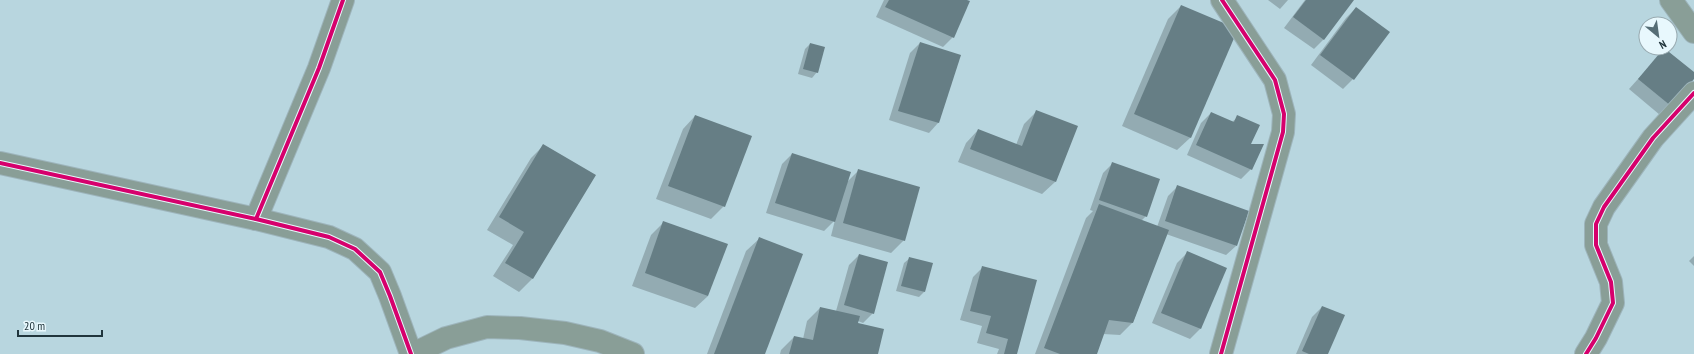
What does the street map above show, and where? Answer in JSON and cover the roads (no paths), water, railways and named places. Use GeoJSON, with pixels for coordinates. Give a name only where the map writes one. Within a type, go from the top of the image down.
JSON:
{"type":"FeatureCollection","features":[{"type":"Feature","properties":{"kind":"street"},"geometry":{"type":"LineString","coordinates":[[256,219],[319,68],[343,0]]}},
{"type":"Feature","properties":{"kind":"street"},"geometry":{"type":"LineString","coordinates":[[1221,354],[1283,132],[1284,114],[1275,80],[1222,0]]}},
{"type":"Feature","properties":{"kind":"street"},"geometry":{"type":"LineString","coordinates":[[1671,0],[1694,32]]}},
{"type":"Feature","properties":{"kind":"street"},"geometry":{"type":"LineString","coordinates":[[1586,354],[1596,338],[1613,303],[1611,282],[1596,245],[1596,224],[1604,208],[1653,138],[1694,93]]}},
{"type":"Feature","properties":{"kind":"street"},"geometry":{"type":"LineString","coordinates":[[0,164],[256,219],[329,237],[355,249],[380,272],[412,354],[446,338],[487,327],[520,328],[565,333],[600,341],[633,354]]}}]}
